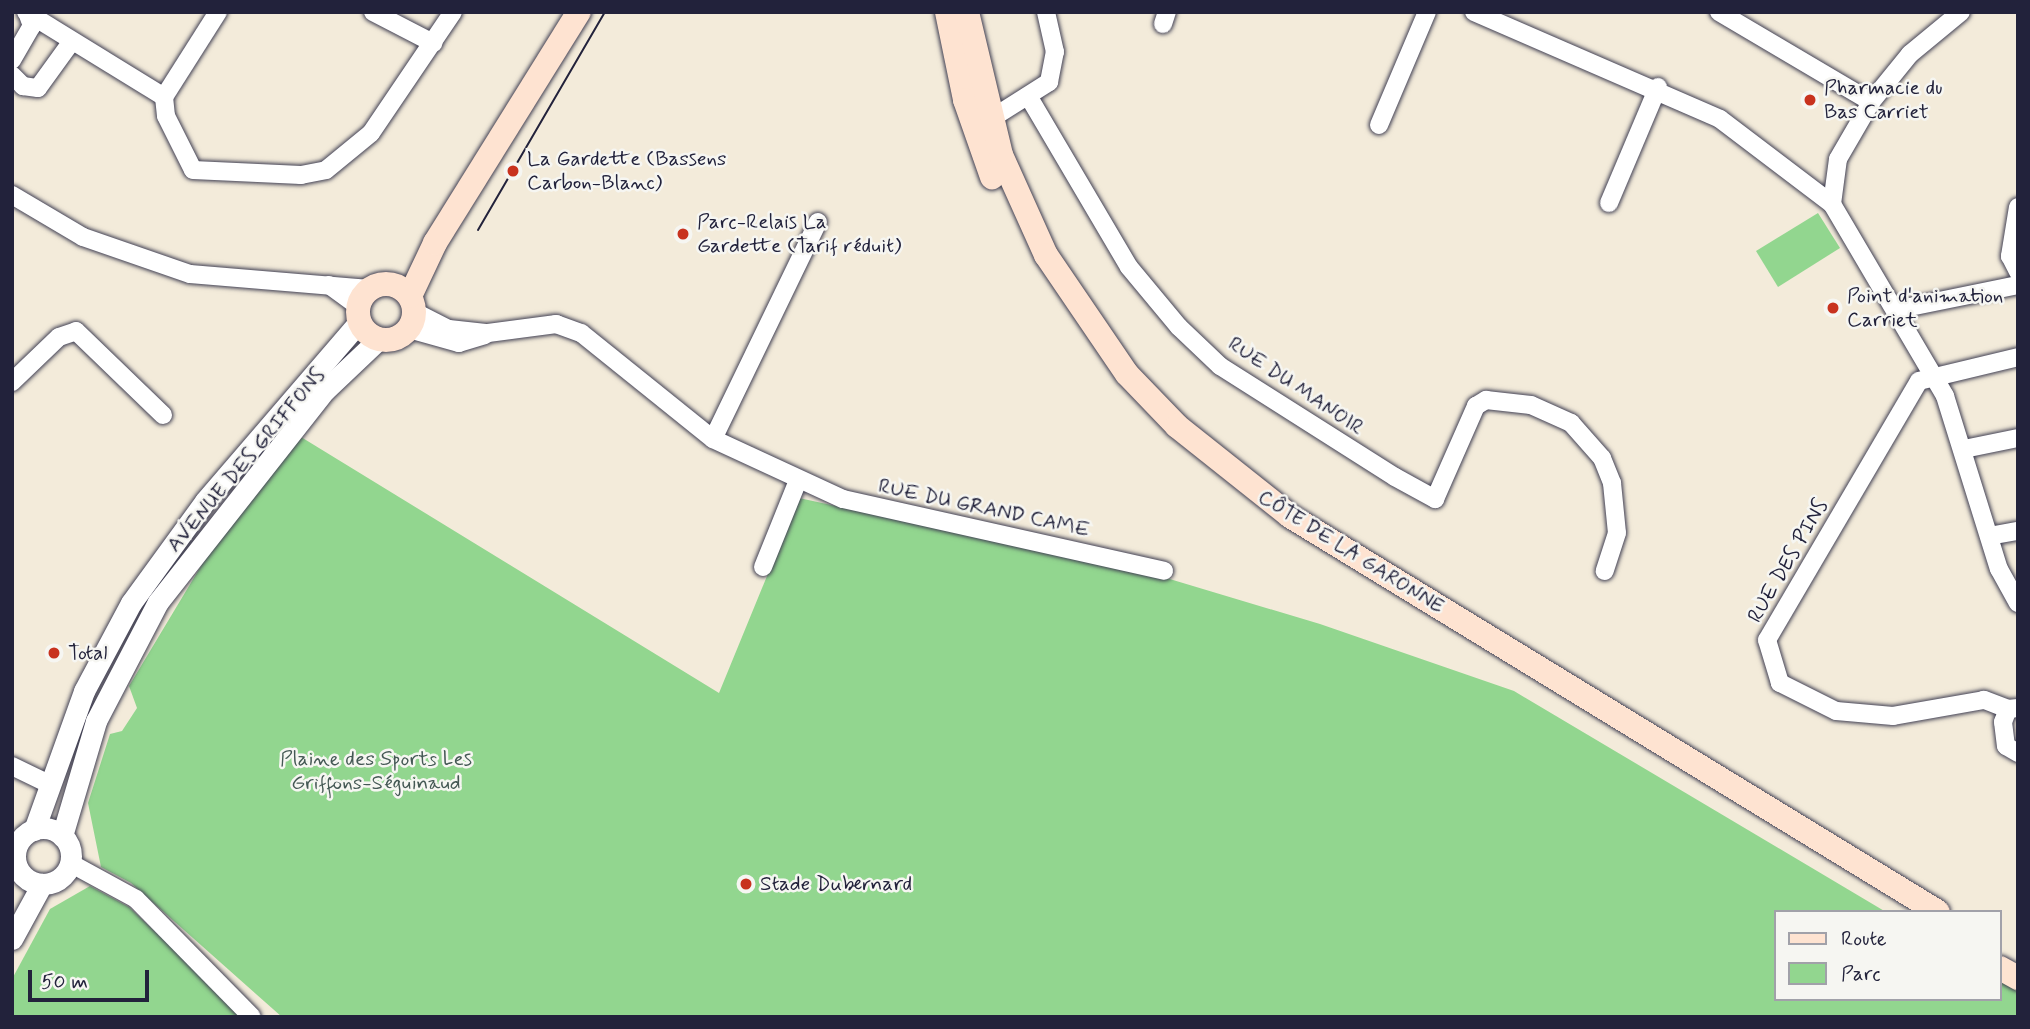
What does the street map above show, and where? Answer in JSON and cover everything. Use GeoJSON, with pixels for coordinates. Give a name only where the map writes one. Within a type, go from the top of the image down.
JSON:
{"type":"FeatureCollection","features":[{"type":"Feature","properties":{"kind":"main road"},"geometry":{"type":"LineString","coordinates":[[535,78],[568,12]]}},
{"type":"Feature","properties":{"kind":"main road"},"geometry":{"type":"LineString","coordinates":[[535,78],[579,12]]}},
{"type":"Feature","properties":{"kind":"main road","name":"CÔTE DE LA GARONNE"},"geometry":{"type":"LineString","coordinates":[[947,12],[973,92],[1002,202],[1039,273],[1117,384],[1176,447],[1311,547],[1906,910]]}},
{"type":"Feature","properties":{"kind":"main road","name":"CÔTE DE LA GARONNE"},"geometry":{"type":"LineString","coordinates":[[967,12],[973,92],[989,117],[1017,195],[1085,317],[1144,391],[1231,474],[1339,547],[1935,910]]}},
{"type":"Feature","properties":{"kind":"main road","name":"AVENUE DES GRIFFONS"},"geometry":{"type":"LineString","coordinates":[[411,312],[435,243],[535,78]]}},
{"type":"Feature","properties":{"kind":"main road","name":"AVENUE DES GRIFFONS"},"geometry":{"type":"LineString","coordinates":[[369,300],[435,243]]}},
{"type":"Feature","properties":{"kind":"main road"},"geometry":{"type":"LineString","coordinates":[[369,300],[411,312]]}},
{"type":"Feature","properties":{"kind":"main road"},"geometry":{"type":"LineString","coordinates":[[369,300],[379,339],[411,312]]}},
{"type":"Feature","properties":{"kind":"main road"},"geometry":{"type":"LineString","coordinates":[[2002,950],[2018,960]]}},
{"type":"Feature","properties":{"kind":"main road"},"geometry":{"type":"LineString","coordinates":[[2002,969],[2018,978]]}},
{"type":"Feature","properties":{"kind":"street"},"geometry":{"type":"LineString","coordinates":[[26,12],[164,97]]}},
{"type":"Feature","properties":{"kind":"street"},"geometry":{"type":"LineString","coordinates":[[12,60],[32,26],[26,12]]}},
{"type":"Feature","properties":{"kind":"street"},"geometry":{"type":"LineString","coordinates":[[218,12],[164,97],[166,116],[194,170],[301,175],[326,170],[353,152],[453,12]]}},
{"type":"Feature","properties":{"kind":"street"},"geometry":{"type":"LineString","coordinates":[[373,12],[433,43]]}},
{"type":"Feature","properties":{"kind":"street"},"geometry":{"type":"LineString","coordinates":[[989,117],[1023,100],[1049,82],[1055,65],[1046,12]]}},
{"type":"Feature","properties":{"kind":"street"},"geometry":{"type":"LineString","coordinates":[[1379,125],[1427,12]]}},
{"type":"Feature","properties":{"kind":"street"},"geometry":{"type":"LineString","coordinates":[[1474,12],[1509,18],[1658,87],[1741,132],[1832,204],[1931,374],[1964,449],[1989,536],[2018,604]]}},
{"type":"Feature","properties":{"kind":"street"},"geometry":{"type":"LineString","coordinates":[[1720,12],[1871,102]]}},
{"type":"Feature","properties":{"kind":"street"},"geometry":{"type":"LineString","coordinates":[[1832,204],[1839,159],[1871,102],[1910,54],[1961,12]]}},
{"type":"Feature","properties":{"kind":"street"},"geometry":{"type":"LineString","coordinates":[[12,75],[23,86],[38,88],[72,41]]}},
{"type":"Feature","properties":{"kind":"street"},"geometry":{"type":"LineString","coordinates":[[1609,203],[1658,87]]}},
{"type":"Feature","properties":{"kind":"street"},"geometry":{"type":"LineString","coordinates":[[973,92],[1023,100]]}},
{"type":"Feature","properties":{"kind":"street","name":"RUE DU MANOIR"},"geometry":{"type":"LineString","coordinates":[[1023,100],[1129,267],[1220,366],[1435,499],[1476,406],[1486,400],[1531,405],[1572,423],[1602,458],[1612,483],[1617,533],[1605,571]]}},
{"type":"Feature","properties":{"kind":"street"},"geometry":{"type":"LineString","coordinates":[[12,195],[83,237],[190,274],[329,285],[369,300]]}},
{"type":"Feature","properties":{"kind":"street"},"geometry":{"type":"LineString","coordinates":[[2018,207],[2010,256],[2018,272]]}},
{"type":"Feature","properties":{"kind":"street"},"geometry":{"type":"LineString","coordinates":[[713,439],[818,222]]}},
{"type":"Feature","properties":{"kind":"street"},"geometry":{"type":"LineString","coordinates":[[1895,310],[2018,285]]}},
{"type":"Feature","properties":{"kind":"street","name":"AVENUE DES GRIFFONS"},"geometry":{"type":"LineString","coordinates":[[34,830],[84,691],[131,603],[205,502],[369,300]]}},
{"type":"Feature","properties":{"kind":"street","name":"RUE DU GRAND CAME"},"geometry":{"type":"LineString","coordinates":[[411,312],[458,343],[488,333],[549,324],[581,333],[713,439],[797,483],[921,520],[1164,570]]}},
{"type":"Feature","properties":{"kind":"street"},"geometry":{"type":"LineString","coordinates":[[12,382],[59,337],[76,331],[163,415]]}},
{"type":"Feature","properties":{"kind":"street","name":"AVENUE DES GRIFFONS"},"geometry":{"type":"LineString","coordinates":[[62,836],[96,721],[158,603],[325,390],[379,339]]}},
{"type":"Feature","properties":{"kind":"street"},"geometry":{"type":"LineString","coordinates":[[1931,374],[2018,357]]}},
{"type":"Feature","properties":{"kind":"street","name":"RUE DES PINS"},"geometry":{"type":"LineString","coordinates":[[1931,374],[1905,398],[1839,520],[1815,552],[1768,640],[1770,660],[1780,682],[1799,696],[1846,713],[1893,716],[1984,700],[2013,709]]}},
{"type":"Feature","properties":{"kind":"street"},"geometry":{"type":"LineString","coordinates":[[1964,449],[2018,438]]}},
{"type":"Feature","properties":{"kind":"street"},"geometry":{"type":"LineString","coordinates":[[763,567],[797,483]]}},
{"type":"Feature","properties":{"kind":"street"},"geometry":{"type":"LineString","coordinates":[[1989,536],[2018,531]]}},
{"type":"Feature","properties":{"kind":"street"},"geometry":{"type":"LineString","coordinates":[[2013,709],[2004,741],[2018,753]]}},
{"type":"Feature","properties":{"kind":"street"},"geometry":{"type":"LineString","coordinates":[[12,766],[49,784]]}},
{"type":"Feature","properties":{"kind":"street"},"geometry":{"type":"LineString","coordinates":[[70,863],[60,879],[43,884],[15,877],[17,846],[34,830],[62,836],[70,863],[136,899],[252,1017]]}},
{"type":"Feature","properties":{"kind":"street"},"geometry":{"type":"LineString","coordinates":[[12,939],[43,884]]}},
{"type":"Feature","properties":{"kind":"green space"},"geometry":{"type":"Polygon","coordinates":[[[1818,213],[1840,248],[1778,287],[1756,251],[1818,213]]]}},
{"type":"Feature","properties":{"kind":"green space","name":"Plaine des Sports Les Griffons-Séguinaud"},"geometry":{"type":"Polygon","coordinates":[[[301,437],[719,693],[799,498],[1163,577],[1320,624],[1514,691],[1883,910],[1774,910],[1774,1001],[2002,1001],[2002,981],[2018,990],[2018,1017],[282,1017],[131,883],[101,867],[88,803],[110,734],[122,731],[137,708],[129,686],[210,551],[301,437]]]}},
{"type":"Feature","properties":{"kind":"green space"},"geometry":{"type":"Polygon","coordinates":[[[90,886],[129,907],[245,1017],[12,1017],[12,979],[50,909],[90,886]]]}},
{"type":"Feature","properties":{"kind":"tram line"},"geometry":{"type":"LineString","coordinates":[[478,230],[605,12]]}},
{"type":"Feature","properties":{"kind":"place","name":"Pharmacie du Bas Carriet"},"geometry":{"type":"Point","coordinates":[1810,100]}},
{"type":"Feature","properties":{"kind":"place","name":"La Gardette (Bassens Carbon-Blanc)"},"geometry":{"type":"Point","coordinates":[513,171]}},
{"type":"Feature","properties":{"kind":"place","name":"Parc-Relais La Gardette (Tarif réduit)"},"geometry":{"type":"Point","coordinates":[683,234]}},
{"type":"Feature","properties":{"kind":"place","name":"Point d'animation Carriet"},"geometry":{"type":"Point","coordinates":[1833,308]}},
{"type":"Feature","properties":{"kind":"place","name":"Total"},"geometry":{"type":"Point","coordinates":[54,653]}},
{"type":"Feature","properties":{"kind":"place","name":"Stade Dubernard"},"geometry":{"type":"Point","coordinates":[746,884]}}]}
